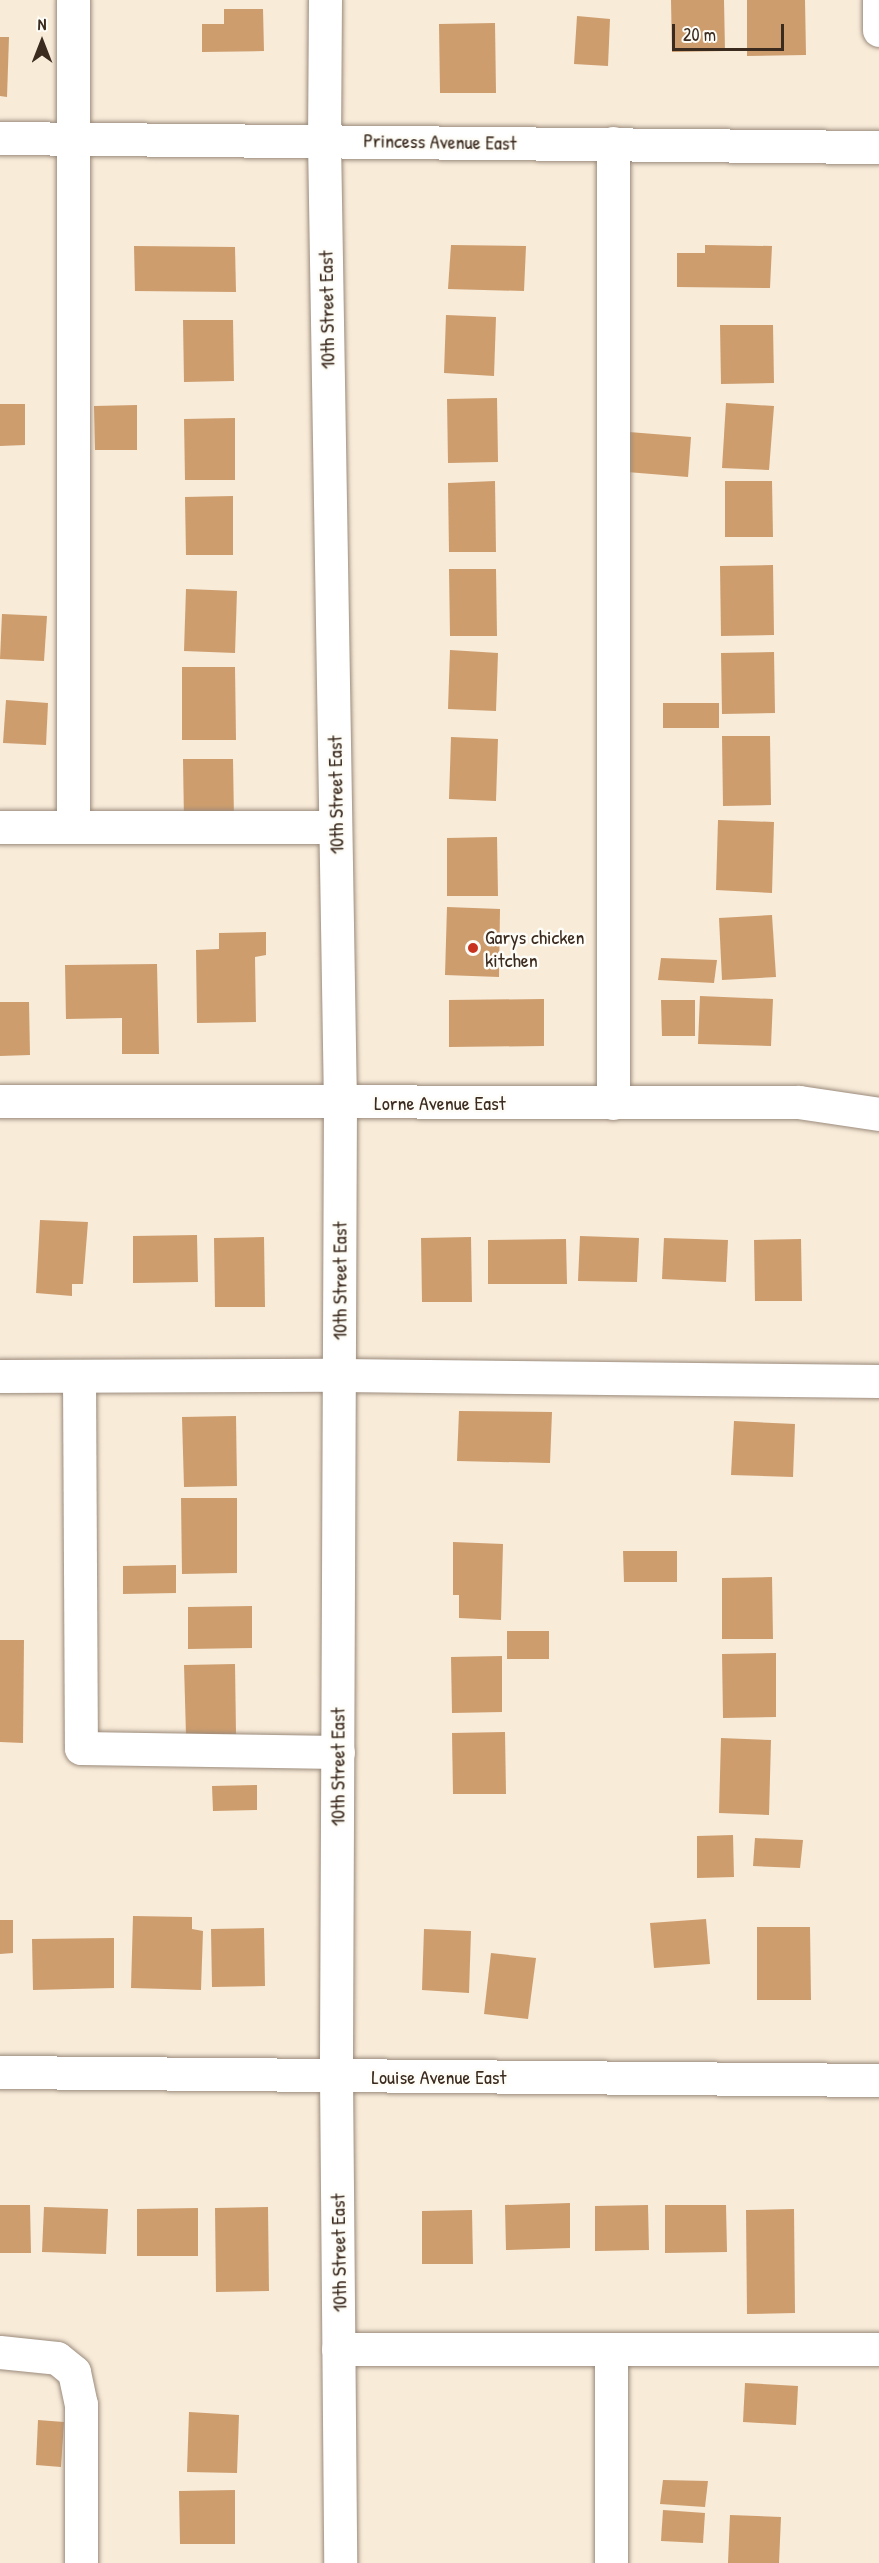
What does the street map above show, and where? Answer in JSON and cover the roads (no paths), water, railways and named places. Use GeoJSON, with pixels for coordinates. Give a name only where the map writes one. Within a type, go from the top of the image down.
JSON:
{"type":"FeatureCollection","features":[{"type":"Feature","properties":{"kind":"street"},"geometry":{"type":"LineString","coordinates":[[73,0],[73,827]]}},
{"type":"Feature","properties":{"kind":"street","name":"10th Street East"},"geometry":{"type":"LineString","coordinates":[[325,0],[324,140],[340,1101],[336,2075],[340,2563]]}},
{"type":"Feature","properties":{"kind":"street"},"geometry":{"type":"LineString","coordinates":[[879,0],[879,30]]}},
{"type":"Feature","properties":{"kind":"street","name":"Princess Avenue East"},"geometry":{"type":"LineString","coordinates":[[0,138],[879,147]]}},
{"type":"Feature","properties":{"kind":"street"},"geometry":{"type":"LineString","coordinates":[[613,143],[613,1103]]}},
{"type":"Feature","properties":{"kind":"street"},"geometry":{"type":"LineString","coordinates":[[0,827],[335,827]]}},
{"type":"Feature","properties":{"kind":"street","name":"Lorne Avenue East"},"geometry":{"type":"LineString","coordinates":[[0,1101],[822,1103],[879,1114]]}},
{"type":"Feature","properties":{"kind":"street"},"geometry":{"type":"LineString","coordinates":[[0,1376],[339,1374],[879,1381]]}},
{"type":"Feature","properties":{"kind":"street"},"geometry":{"type":"LineString","coordinates":[[79,1376],[81,1748],[338,1752]]}},
{"type":"Feature","properties":{"kind":"street","name":"Louise Avenue East"},"geometry":{"type":"LineString","coordinates":[[0,2072],[879,2080]]}},
{"type":"Feature","properties":{"kind":"street"},"geometry":{"type":"LineString","coordinates":[[338,2349],[879,2349]]}},
{"type":"Feature","properties":{"kind":"street"},"geometry":{"type":"LineString","coordinates":[[611,2349],[611,2563]]}},
{"type":"Feature","properties":{"kind":"street"},"geometry":{"type":"LineString","coordinates":[[0,2352],[57,2358],[74,2372],[81,2404],[81,2563]]}},
{"type":"Feature","properties":{"kind":"place","name":"Garys chicken kitchen"},"geometry":{"type":"Point","coordinates":[473,948]}}]}
